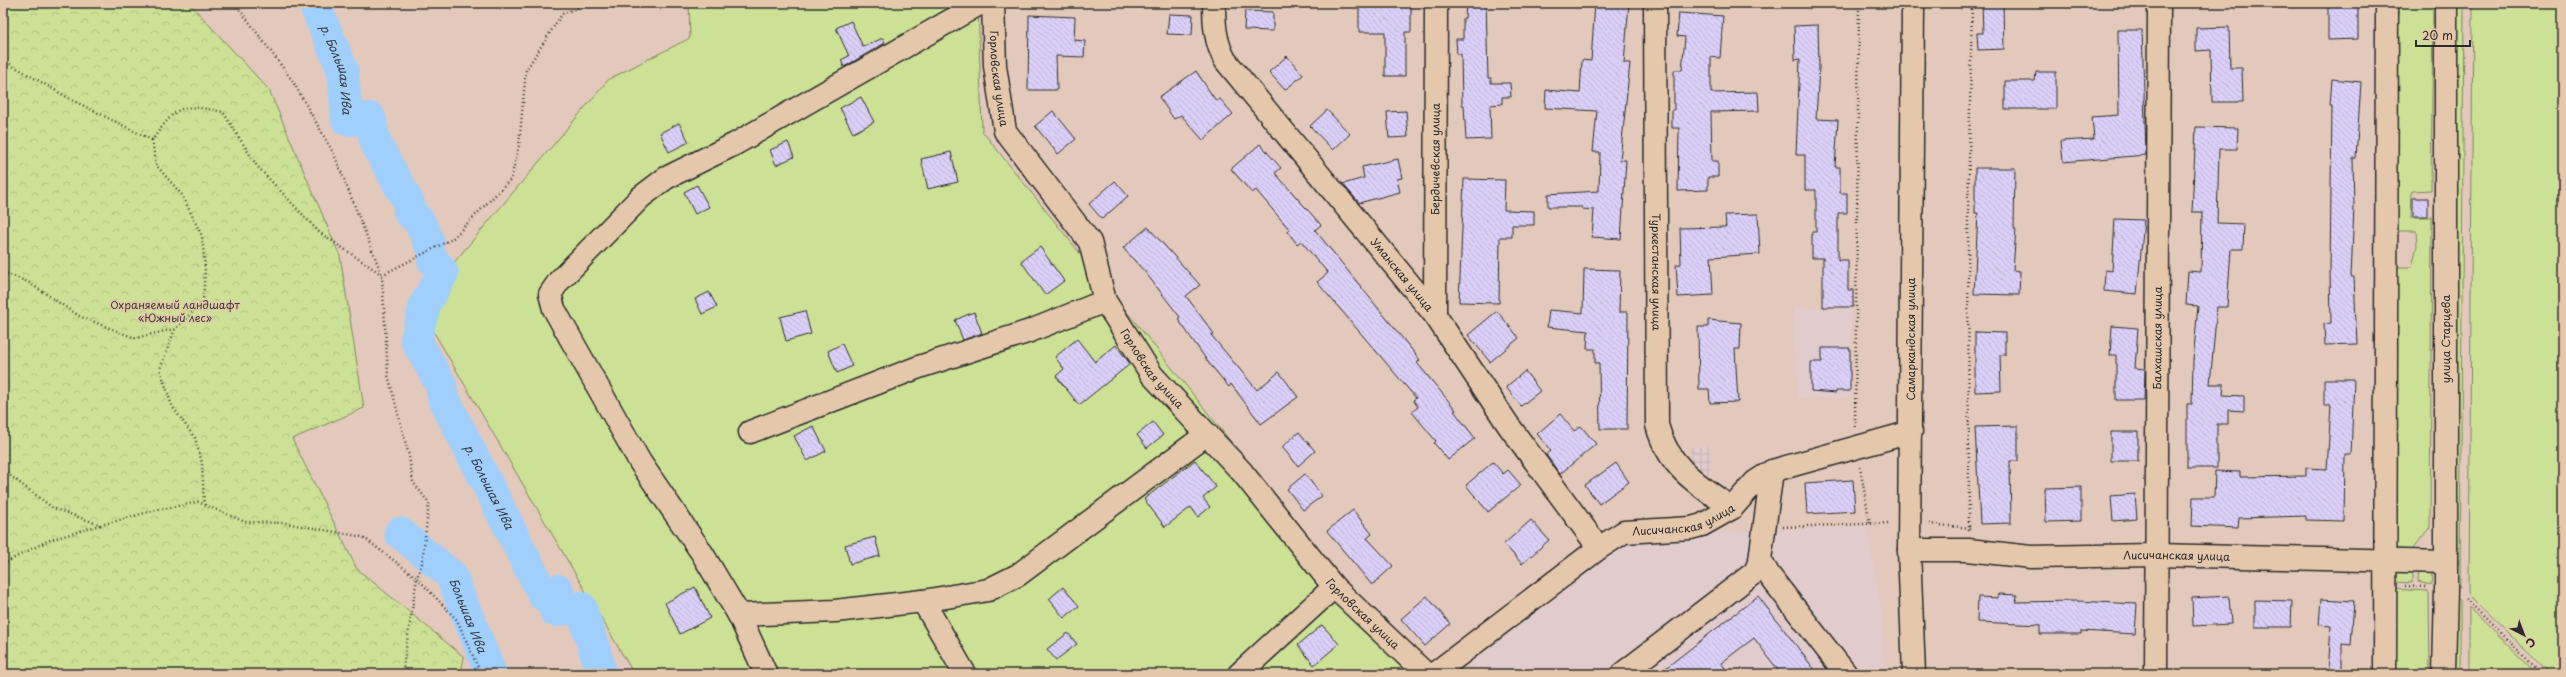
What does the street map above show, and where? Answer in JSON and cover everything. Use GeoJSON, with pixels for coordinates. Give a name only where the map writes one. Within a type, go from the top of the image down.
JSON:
{"type":"FeatureCollection","features":[{"type":"Feature","properties":{"kind":"street"},"geometry":{"type":"LineString","coordinates":[[766,674],[739,615],[702,553],[640,462],[554,309],[550,294],[559,281],[641,197],[666,178],[741,141],[981,3]]}},
{"type":"Feature","properties":{"kind":"street","name":"Горловская улица"},"geometry":{"type":"LineString","coordinates":[[993,3],[995,66],[1006,131],[1090,242],[1105,301],[1152,375],[1242,472],[1334,587],[1426,674]]}},
{"type":"Feature","properties":{"kind":"street","name":"Уманская улица"},"geometry":{"type":"LineString","coordinates":[[1214,3],[1214,27],[1218,48],[1225,60],[1436,315],[1509,426],[1599,548]]}},
{"type":"Feature","properties":{"kind":"street","name":"Бердичевская улица"},"geometry":{"type":"LineString","coordinates":[[1436,3],[1436,315]]}},
{"type":"Feature","properties":{"kind":"street","name":"Туркестанская улица"},"geometry":{"type":"LineString","coordinates":[[1655,3],[1657,425],[1665,450],[1680,469],[1692,480],[1732,508]]}},
{"type":"Feature","properties":{"kind":"street","name":"Самаркандская улица"},"geometry":{"type":"LineString","coordinates":[[1913,3],[1909,550],[1914,674]]}},
{"type":"Feature","properties":{"kind":"street","name":"Балхашская улица"},"geometry":{"type":"LineString","coordinates":[[2156,674],[2155,555],[2160,3]]}},
{"type":"Feature","properties":{"kind":"street"},"geometry":{"type":"LineString","coordinates":[[2385,674],[2387,584],[2385,561],[2388,3]]}},
{"type":"Feature","properties":{"kind":"street","name":"улица Старцева"},"geometry":{"type":"LineString","coordinates":[[2444,674],[2446,589],[2446,3]]}},
{"type":"Feature","properties":{"kind":"street"},"geometry":{"type":"LineString","coordinates":[[750,432],[919,367],[1030,331],[1105,301]]}},
{"type":"Feature","properties":{"kind":"street","name":"Лисичанская улица"},"geometry":{"type":"LineString","coordinates":[[1434,674],[1599,548],[1624,532],[1691,528],[1702,525],[1732,508],[1754,482],[1772,471],[1911,432]]}},
{"type":"Feature","properties":{"kind":"street"},"geometry":{"type":"LineString","coordinates":[[739,615],[835,611],[922,601],[988,590],[1018,575],[1207,434]]}},
{"type":"Feature","properties":{"kind":"street"},"geometry":{"type":"LineString","coordinates":[[1622,674],[1749,578],[1760,560],[1772,471]]}},
{"type":"Feature","properties":{"kind":"street","name":"Лисичанская улица"},"geometry":{"type":"LineString","coordinates":[[1909,550],[1968,550],[2031,557],[2155,555],[2446,562]]}},
{"type":"Feature","properties":{"kind":"street"},"geometry":{"type":"LineString","coordinates":[[1760,560],[1769,575],[1846,674]]}},
{"type":"Feature","properties":{"kind":"street"},"geometry":{"type":"LineString","coordinates":[[1239,674],[1334,587]]}},
{"type":"Feature","properties":{"kind":"street"},"geometry":{"type":"LineString","coordinates":[[922,601],[965,674]]}},
{"type":"Feature","properties":{"kind":"path"},"geometry":{"type":"LineString","coordinates":[[235,3],[292,80],[334,154],[382,275],[388,375],[409,456],[413,482],[429,503],[422,563],[417,578],[402,674]]}},
{"type":"Feature","properties":{"kind":"path"},"geometry":{"type":"LineString","coordinates":[[382,275],[452,239],[512,179],[520,145],[526,70],[562,14],[589,3]]}},
{"type":"Feature","properties":{"kind":"path"},"geometry":{"type":"LineString","coordinates":[[1859,3],[1856,447],[1870,524],[1909,522],[1977,529]]}},
{"type":"Feature","properties":{"kind":"path"},"geometry":{"type":"LineString","coordinates":[[1968,550],[1970,528],[1968,212],[1972,3]]}},
{"type":"Feature","properties":{"kind":"path"},"geometry":{"type":"LineString","coordinates":[[3,60],[72,100],[152,140]]}},
{"type":"Feature","properties":{"kind":"path"},"geometry":{"type":"LineString","coordinates":[[204,504],[202,463],[195,438],[172,406],[160,369],[175,329],[203,302],[205,268],[202,236],[182,195],[156,165],[152,140],[172,112],[192,106],[223,112],[257,166],[319,232],[382,275]]}},
{"type":"Feature","properties":{"kind":"path"},"geometry":{"type":"LineString","coordinates":[[3,272],[28,282],[79,316],[135,338],[175,329]]}},
{"type":"Feature","properties":{"kind":"path"},"geometry":{"type":"LineString","coordinates":[[3,466],[8,474],[53,508],[101,525]]}},
{"type":"Feature","properties":{"kind":"path"},"geometry":{"type":"LineString","coordinates":[[3,564],[47,541],[152,511],[198,502],[245,522],[285,523],[363,537],[417,578],[457,620],[481,674]]}},
{"type":"Feature","properties":{"kind":"path"},"geometry":{"type":"LineString","coordinates":[[2387,584],[2446,589],[2464,598],[2542,674]]}},
{"type":"Feature","properties":{"kind":"shaded area"},"geometry":{"type":"Polygon","coordinates":[[[1794,307],[1851,309],[1851,398],[1798,398],[1796,359],[1793,347],[1794,307]]]}},
{"type":"Feature","properties":{"kind":"shaded area"},"geometry":{"type":"Polygon","coordinates":[[[1710,446],[1712,474],[1692,476],[1690,447],[1710,446]]]}},
{"type":"Feature","properties":{"kind":"shaded area"},"geometry":{"type":"Polygon","coordinates":[[[1867,526],[1882,614],[1884,674],[1481,674],[1470,661],[1630,536],[1867,526]]]}},
{"type":"Feature","properties":{"kind":"green space","name":"Охраняемый ландшафт «Южный лес»"},"geometry":{"type":"Polygon","coordinates":[[[3,3],[189,3],[269,90],[340,256],[364,408],[292,439],[357,569],[464,657],[461,674],[3,674],[3,3]]]}},
{"type":"Feature","properties":{"kind":"green space"},"geometry":{"type":"Polygon","coordinates":[[[689,3],[978,3],[982,131],[1417,674],[634,674],[418,305],[609,79],[690,38],[689,3]]]}},
{"type":"Feature","properties":{"kind":"green space"},"geometry":{"type":"Polygon","coordinates":[[[2395,3],[2433,3],[2431,190],[2412,191],[2411,217],[2432,217],[2430,527],[2412,550],[2388,548],[2390,267],[2412,267],[2417,246],[2416,231],[2396,231],[2395,3]]]}},
{"type":"Feature","properties":{"kind":"green space"},"geometry":{"type":"Polygon","coordinates":[[[2457,3],[2464,3],[2460,588],[2452,582],[2457,3]]]}},
{"type":"Feature","properties":{"kind":"green space"},"geometry":{"type":"Polygon","coordinates":[[[2473,3],[2563,3],[2563,674],[2550,674],[2469,595],[2473,3]]]}},
{"type":"Feature","properties":{"kind":"green space"},"geometry":{"type":"Polygon","coordinates":[[[2395,565],[2412,567],[2412,583],[2396,582],[2395,565]]]}},
{"type":"Feature","properties":{"kind":"green space"},"geometry":{"type":"Polygon","coordinates":[[[2419,565],[2428,568],[2432,573],[2431,585],[2418,582],[2419,565]]]}},
{"type":"Feature","properties":{"kind":"green space"},"geometry":{"type":"Polygon","coordinates":[[[2391,589],[2427,591],[2429,594],[2430,674],[2389,674],[2391,589]]]}},
{"type":"Feature","properties":{"kind":"green space"},"geometry":{"type":"Polygon","coordinates":[[[2452,595],[2460,600],[2460,674],[2452,674],[2452,595]]]}},
{"type":"Feature","properties":{"kind":"green space"},"geometry":{"type":"Polygon","coordinates":[[[2469,607],[2537,674],[2469,674],[2469,607]]]}},
{"type":"Feature","properties":{"kind":"building"},"geometry":{"type":"Polygon","coordinates":[[[1359,3],[1411,3],[1411,32],[1405,32],[1405,76],[1385,76],[1385,32],[1359,32],[1359,3]]]}},
{"type":"Feature","properties":{"kind":"building"},"geometry":{"type":"Polygon","coordinates":[[[1466,3],[1486,3],[1488,78],[1491,78],[1491,83],[1510,83],[1511,97],[1502,97],[1502,104],[1490,105],[1491,139],[1466,140],[1464,105],[1462,105],[1461,54],[1457,54],[1456,39],[1463,39],[1463,18],[1465,18],[1466,3]]]}},
{"type":"Feature","properties":{"kind":"building"},"geometry":{"type":"Polygon","coordinates":[[[1595,3],[1629,3],[1624,63],[1630,63],[1620,160],[1626,160],[1621,239],[1592,237],[1594,210],[1582,209],[1582,207],[1548,207],[1548,194],[1599,191],[1600,152],[1593,152],[1597,111],[1545,108],[1546,90],[1580,93],[1582,60],[1591,61],[1595,3]]]}},
{"type":"Feature","properties":{"kind":"building"},"geometry":{"type":"Polygon","coordinates":[[[1982,3],[2003,3],[2004,49],[1978,50],[1977,33],[1983,33],[1982,3]]]}},
{"type":"Feature","properties":{"kind":"building"},"geometry":{"type":"Polygon","coordinates":[[[2328,3],[2358,3],[2358,39],[2328,40],[2328,3]]]}},
{"type":"Feature","properties":{"kind":"building"},"geometry":{"type":"Polygon","coordinates":[[[1245,11],[1273,12],[1273,31],[1244,30],[1245,11]]]}},
{"type":"Feature","properties":{"kind":"building"},"geometry":{"type":"Polygon","coordinates":[[[1679,13],[1723,16],[1720,58],[1711,57],[1711,93],[1758,92],[1759,111],[1711,112],[1712,161],[1718,161],[1718,177],[1708,177],[1708,190],[1678,191],[1679,128],[1672,128],[1672,110],[1674,110],[1674,70],[1682,70],[1685,37],[1677,36],[1679,13]]]}},
{"type":"Feature","properties":{"kind":"building"},"geometry":{"type":"Polygon","coordinates":[[[1169,14],[1193,15],[1192,35],[1167,34],[1169,14]]]}},
{"type":"Feature","properties":{"kind":"building"},"geometry":{"type":"Polygon","coordinates":[[[1029,15],[1075,17],[1074,40],[1085,41],[1084,57],[1056,56],[1057,90],[1028,90],[1029,15]]]}},
{"type":"Feature","properties":{"kind":"building"},"geometry":{"type":"Polygon","coordinates":[[[851,21],[863,47],[883,38],[885,43],[844,67],[841,60],[849,56],[836,28],[851,21]]]}},
{"type":"Feature","properties":{"kind":"building"},"geometry":{"type":"Polygon","coordinates":[[[1818,25],[1819,67],[1816,119],[1838,120],[1835,167],[1840,167],[1840,193],[1847,193],[1847,213],[1838,213],[1838,260],[1848,260],[1848,290],[1853,290],[1853,307],[1823,307],[1823,258],[1812,258],[1812,232],[1816,232],[1816,190],[1805,190],[1805,155],[1796,155],[1800,59],[1795,60],[1794,26],[1818,25]]]}},
{"type":"Feature","properties":{"kind":"building"},"geometry":{"type":"Polygon","coordinates":[[[2229,27],[2230,68],[2242,68],[2243,102],[2212,102],[2211,50],[2196,51],[2196,28],[2229,27]]]}},
{"type":"Feature","properties":{"kind":"building"},"geometry":{"type":"Polygon","coordinates":[[[2118,30],[2142,30],[2146,155],[2063,162],[2061,141],[2094,139],[2092,117],[2119,115],[2118,30]]]}},
{"type":"Feature","properties":{"kind":"building"},"geometry":{"type":"Polygon","coordinates":[[[1287,56],[1303,75],[1285,90],[1269,72],[1287,56]]]}},
{"type":"Feature","properties":{"kind":"building"},"geometry":{"type":"Polygon","coordinates":[[[1196,71],[1216,101],[1220,99],[1233,114],[1203,140],[1181,115],[1174,119],[1159,97],[1196,71]]]}},
{"type":"Feature","properties":{"kind":"building"},"geometry":{"type":"Polygon","coordinates":[[[2036,72],[2056,72],[2056,109],[2005,109],[2005,81],[2035,81],[2036,72]]]}},
{"type":"Feature","properties":{"kind":"building"},"geometry":{"type":"Polygon","coordinates":[[[2332,79],[2361,82],[2356,158],[2353,158],[2354,207],[2351,277],[2354,277],[2357,344],[2325,345],[2324,324],[2331,323],[2330,272],[2332,106],[2330,106],[2332,79]]]}},
{"type":"Feature","properties":{"kind":"building"},"geometry":{"type":"Polygon","coordinates":[[[861,97],[874,122],[853,133],[840,108],[861,97]]]}},
{"type":"Feature","properties":{"kind":"building"},"geometry":{"type":"Polygon","coordinates":[[[1327,110],[1350,134],[1333,150],[1310,126],[1327,110]]]}},
{"type":"Feature","properties":{"kind":"building"},"geometry":{"type":"Polygon","coordinates":[[[1053,111],[1076,139],[1058,154],[1035,126],[1053,111]]]}},
{"type":"Feature","properties":{"kind":"building"},"geometry":{"type":"Polygon","coordinates":[[[1406,111],[1408,137],[1389,138],[1387,112],[1406,111]]]}},
{"type":"Feature","properties":{"kind":"building"},"geometry":{"type":"Polygon","coordinates":[[[679,123],[689,142],[669,152],[660,133],[679,123]]]}},
{"type":"Feature","properties":{"kind":"building"},"geometry":{"type":"Polygon","coordinates":[[[2196,127],[2238,128],[2237,149],[2219,149],[2217,223],[2244,224],[2243,249],[2231,249],[2227,307],[2217,307],[2210,384],[2224,384],[2223,395],[2244,396],[2244,411],[2228,410],[2228,424],[2217,424],[2217,468],[2187,468],[2187,404],[2192,404],[2193,361],[2198,306],[2186,305],[2188,271],[2201,272],[2202,212],[2192,212],[2196,127]]]}},
{"type":"Feature","properties":{"kind":"building"},"geometry":{"type":"Polygon","coordinates":[[[788,142],[794,157],[776,165],[770,150],[788,142]]]}},
{"type":"Feature","properties":{"kind":"building"},"geometry":{"type":"Polygon","coordinates":[[[1260,144],[1281,168],[1275,173],[1321,225],[1315,230],[1420,360],[1417,363],[1456,410],[1454,411],[1475,438],[1448,460],[1434,443],[1436,441],[1412,412],[1418,407],[1413,400],[1416,398],[1317,282],[1328,273],[1301,241],[1297,244],[1287,231],[1289,229],[1256,190],[1252,193],[1231,169],[1260,144]]]}},
{"type":"Feature","properties":{"kind":"building"},"geometry":{"type":"Polygon","coordinates":[[[951,152],[958,182],[928,189],[921,159],[951,152]]]}},
{"type":"Feature","properties":{"kind":"building"},"geometry":{"type":"Polygon","coordinates":[[[1398,159],[1402,178],[1397,179],[1400,192],[1359,203],[1343,184],[1364,178],[1362,167],[1398,159]]]}},
{"type":"Feature","properties":{"kind":"building"},"geometry":{"type":"Polygon","coordinates":[[[1975,168],[2015,168],[2014,229],[2016,229],[2013,270],[2020,271],[2019,295],[1974,294],[1978,213],[1975,213],[1975,168]]]}},
{"type":"Feature","properties":{"kind":"building"},"geometry":{"type":"Polygon","coordinates":[[[1464,179],[1505,180],[1504,210],[1534,211],[1534,225],[1512,225],[1512,237],[1500,237],[1499,303],[1459,302],[1464,179]]]}},
{"type":"Feature","properties":{"kind":"building"},"geometry":{"type":"Polygon","coordinates":[[[1115,181],[1128,196],[1102,219],[1089,204],[1115,181]]]}},
{"type":"Feature","properties":{"kind":"building"},"geometry":{"type":"Polygon","coordinates":[[[697,185],[709,207],[695,214],[684,192],[697,185]]]}},
{"type":"Feature","properties":{"kind":"building"},"geometry":{"type":"Polygon","coordinates":[[[2413,198],[2428,198],[2428,216],[2413,216],[2413,198]]]}},
{"type":"Feature","properties":{"kind":"building"},"geometry":{"type":"Polygon","coordinates":[[[1758,214],[1760,254],[1711,257],[1713,295],[1678,297],[1676,265],[1681,264],[1680,228],[1726,227],[1725,215],[1758,214]]]}},
{"type":"Feature","properties":{"kind":"building"},"geometry":{"type":"Polygon","coordinates":[[[2115,219],[2144,220],[2137,294],[2104,291],[2105,270],[2112,271],[2115,219]]]}},
{"type":"Feature","properties":{"kind":"building"},"geometry":{"type":"Polygon","coordinates":[[[1148,227],[1200,285],[1186,296],[1214,334],[1211,335],[1257,390],[1279,372],[1298,397],[1261,424],[1231,384],[1229,387],[1208,362],[1178,319],[1180,317],[1145,272],[1123,248],[1148,227]]]}},
{"type":"Feature","properties":{"kind":"building"},"geometry":{"type":"Polygon","coordinates":[[[1040,247],[1064,281],[1045,295],[1021,261],[1040,247]]]}},
{"type":"Feature","properties":{"kind":"building"},"geometry":{"type":"Polygon","coordinates":[[[1584,269],[1620,270],[1619,312],[1628,312],[1627,429],[1600,429],[1599,363],[1595,363],[1595,349],[1587,349],[1588,331],[1547,327],[1549,310],[1583,313],[1584,269]]]}},
{"type":"Feature","properties":{"kind":"building"},"geometry":{"type":"Polygon","coordinates":[[[709,292],[717,307],[702,314],[695,299],[709,292]]]}},
{"type":"Feature","properties":{"kind":"building"},"geometry":{"type":"Polygon","coordinates":[[[805,311],[811,334],[786,341],[780,317],[805,311]]]}},
{"type":"Feature","properties":{"kind":"building"},"geometry":{"type":"Polygon","coordinates":[[[1497,311],[1519,338],[1490,362],[1468,335],[1497,311]]]}},
{"type":"Feature","properties":{"kind":"building"},"geometry":{"type":"Polygon","coordinates":[[[974,312],[982,333],[963,340],[955,320],[974,312]]]}},
{"type":"Feature","properties":{"kind":"building"},"geometry":{"type":"Polygon","coordinates":[[[1708,320],[1741,323],[1740,349],[1735,349],[1738,402],[1710,403],[1709,389],[1699,389],[1698,327],[1708,327],[1708,320]]]}},
{"type":"Feature","properties":{"kind":"building"},"geometry":{"type":"Polygon","coordinates":[[[2112,326],[2138,328],[2135,368],[2145,369],[2144,400],[2116,400],[2116,355],[2110,355],[2112,326]]]}},
{"type":"Feature","properties":{"kind":"building"},"geometry":{"type":"Polygon","coordinates":[[[1975,332],[2005,333],[2005,355],[2000,355],[2001,391],[1975,392],[1975,332]]]}},
{"type":"Feature","properties":{"kind":"building"},"geometry":{"type":"Polygon","coordinates":[[[1077,339],[1095,362],[1116,345],[1130,364],[1079,405],[1056,376],[1064,369],[1055,357],[1077,339]]]}},
{"type":"Feature","properties":{"kind":"building"},"geometry":{"type":"Polygon","coordinates":[[[842,344],[852,366],[837,373],[828,351],[842,344]]]}},
{"type":"Feature","properties":{"kind":"building"},"geometry":{"type":"Polygon","coordinates":[[[1822,348],[1850,348],[1850,391],[1836,391],[1836,393],[1811,391],[1811,362],[1822,362],[1822,348]]]}},
{"type":"Feature","properties":{"kind":"building"},"geometry":{"type":"Polygon","coordinates":[[[1525,371],[1540,391],[1521,406],[1506,387],[1525,371]]]}},
{"type":"Feature","properties":{"kind":"building"},"geometry":{"type":"Polygon","coordinates":[[[2324,379],[2354,379],[2351,455],[2345,455],[2344,521],[2306,520],[2306,516],[2239,518],[2238,528],[2192,526],[2193,497],[2214,497],[2215,471],[2240,472],[2240,477],[2306,476],[2306,468],[2327,469],[2331,405],[2324,405],[2324,379]]]}},
{"type":"Feature","properties":{"kind":"building"},"geometry":{"type":"Polygon","coordinates":[[[1560,414],[1574,431],[1581,426],[1596,444],[1560,474],[1546,455],[1551,451],[1537,434],[1560,414]]]}},
{"type":"Feature","properties":{"kind":"building"},"geometry":{"type":"Polygon","coordinates":[[[1153,422],[1163,435],[1147,448],[1137,435],[1153,422]]]}},
{"type":"Feature","properties":{"kind":"building"},"geometry":{"type":"Polygon","coordinates":[[[813,426],[826,451],[807,461],[794,436],[813,426]]]}},
{"type":"Feature","properties":{"kind":"building"},"geometry":{"type":"Polygon","coordinates":[[[2018,426],[2018,461],[2010,461],[2011,523],[1980,524],[1975,427],[2018,426]]]}},
{"type":"Feature","properties":{"kind":"building"},"geometry":{"type":"Polygon","coordinates":[[[1299,432],[1315,451],[1298,466],[1282,447],[1299,432]]]}},
{"type":"Feature","properties":{"kind":"building"},"geometry":{"type":"Polygon","coordinates":[[[2111,432],[2138,432],[2138,461],[2111,461],[2111,432]]]}},
{"type":"Feature","properties":{"kind":"building"},"geometry":{"type":"Polygon","coordinates":[[[1195,460],[1216,487],[1203,498],[1210,507],[1198,517],[1191,507],[1165,527],[1144,499],[1195,460]]]}},
{"type":"Feature","properties":{"kind":"building"},"geometry":{"type":"Polygon","coordinates":[[[1493,462],[1503,474],[1508,470],[1521,485],[1488,512],[1466,485],[1493,462]]]}},
{"type":"Feature","properties":{"kind":"building"},"geometry":{"type":"Polygon","coordinates":[[[1616,463],[1629,482],[1599,504],[1585,485],[1616,463]]]}},
{"type":"Feature","properties":{"kind":"building"},"geometry":{"type":"Polygon","coordinates":[[[1305,474],[1322,496],[1303,510],[1287,489],[1305,474]]]}},
{"type":"Feature","properties":{"kind":"building"},"geometry":{"type":"Polygon","coordinates":[[[1853,480],[1855,511],[1807,514],[1805,483],[1853,480]]]}},
{"type":"Feature","properties":{"kind":"building"},"geometry":{"type":"Polygon","coordinates":[[[2081,487],[2081,521],[2046,522],[2045,488],[2081,487]]]}},
{"type":"Feature","properties":{"kind":"building"},"geometry":{"type":"Polygon","coordinates":[[[2135,494],[2137,519],[2113,521],[2111,496],[2135,494]]]}},
{"type":"Feature","properties":{"kind":"building"},"geometry":{"type":"Polygon","coordinates":[[[1353,510],[1372,534],[1367,538],[1393,566],[1372,585],[1327,531],[1353,510]]]}},
{"type":"Feature","properties":{"kind":"building"},"geometry":{"type":"Polygon","coordinates":[[[1531,520],[1549,540],[1522,564],[1504,544],[1531,520]]]}},
{"type":"Feature","properties":{"kind":"building"},"geometry":{"type":"Polygon","coordinates":[[[875,537],[880,556],[850,564],[845,545],[875,537]]]}},
{"type":"Feature","properties":{"kind":"building"},"geometry":{"type":"Polygon","coordinates":[[[695,587],[710,618],[680,634],[665,603],[695,587]]]}},
{"type":"Feature","properties":{"kind":"building"},"geometry":{"type":"Polygon","coordinates":[[[1063,587],[1079,606],[1064,618],[1049,599],[1063,587]]]}},
{"type":"Feature","properties":{"kind":"building"},"geometry":{"type":"Polygon","coordinates":[[[1998,594],[2017,595],[2016,602],[2077,601],[2137,604],[2135,634],[2081,631],[2081,634],[2040,634],[2040,625],[1977,622],[1978,597],[1998,598],[1998,594]]]}},
{"type":"Feature","properties":{"kind":"building"},"geometry":{"type":"Polygon","coordinates":[[[1427,596],[1450,624],[1425,646],[1401,619],[1427,596]]]}},
{"type":"Feature","properties":{"kind":"building"},"geometry":{"type":"Polygon","coordinates":[[[1758,596],[1818,674],[1781,674],[1754,638],[1721,663],[1730,674],[1658,674],[1758,596]]]}},
{"type":"Feature","properties":{"kind":"building"},"geometry":{"type":"Polygon","coordinates":[[[2229,596],[2231,624],[2193,626],[2192,598],[2229,596]]]}},
{"type":"Feature","properties":{"kind":"building"},"geometry":{"type":"Polygon","coordinates":[[[2321,599],[2354,601],[2351,645],[2342,644],[2342,674],[2328,674],[2331,626],[2319,625],[2321,599]]]}},
{"type":"Feature","properties":{"kind":"building"},"geometry":{"type":"Polygon","coordinates":[[[2255,600],[2292,601],[2291,627],[2255,627],[2255,600]]]}},
{"type":"Feature","properties":{"kind":"building"},"geometry":{"type":"Polygon","coordinates":[[[1322,625],[1339,644],[1314,665],[1298,645],[1322,625]]]}},
{"type":"Feature","properties":{"kind":"building"},"geometry":{"type":"Polygon","coordinates":[[[1068,633],[1077,644],[1056,660],[1047,649],[1068,633]]]}},
{"type":"Feature","properties":{"kind":"waterway","name":"р. Большая Ива"},"geometry":{"type":"LineString","coordinates":[[314,3],[343,71],[347,120],[370,118],[376,144],[409,203],[409,212],[419,221],[429,242]]}},
{"type":"Feature","properties":{"kind":"waterway","name":"р. Большая Ива"},"geometry":{"type":"LineString","coordinates":[[433,260],[443,273],[425,304],[416,340],[441,385],[443,397],[544,596],[558,590],[555,611],[581,607],[602,674]]}},
{"type":"Feature","properties":{"kind":"waterway","name":"Большая Ива"},"geometry":{"type":"LineString","coordinates":[[400,533],[451,575],[491,674]]}}]}
